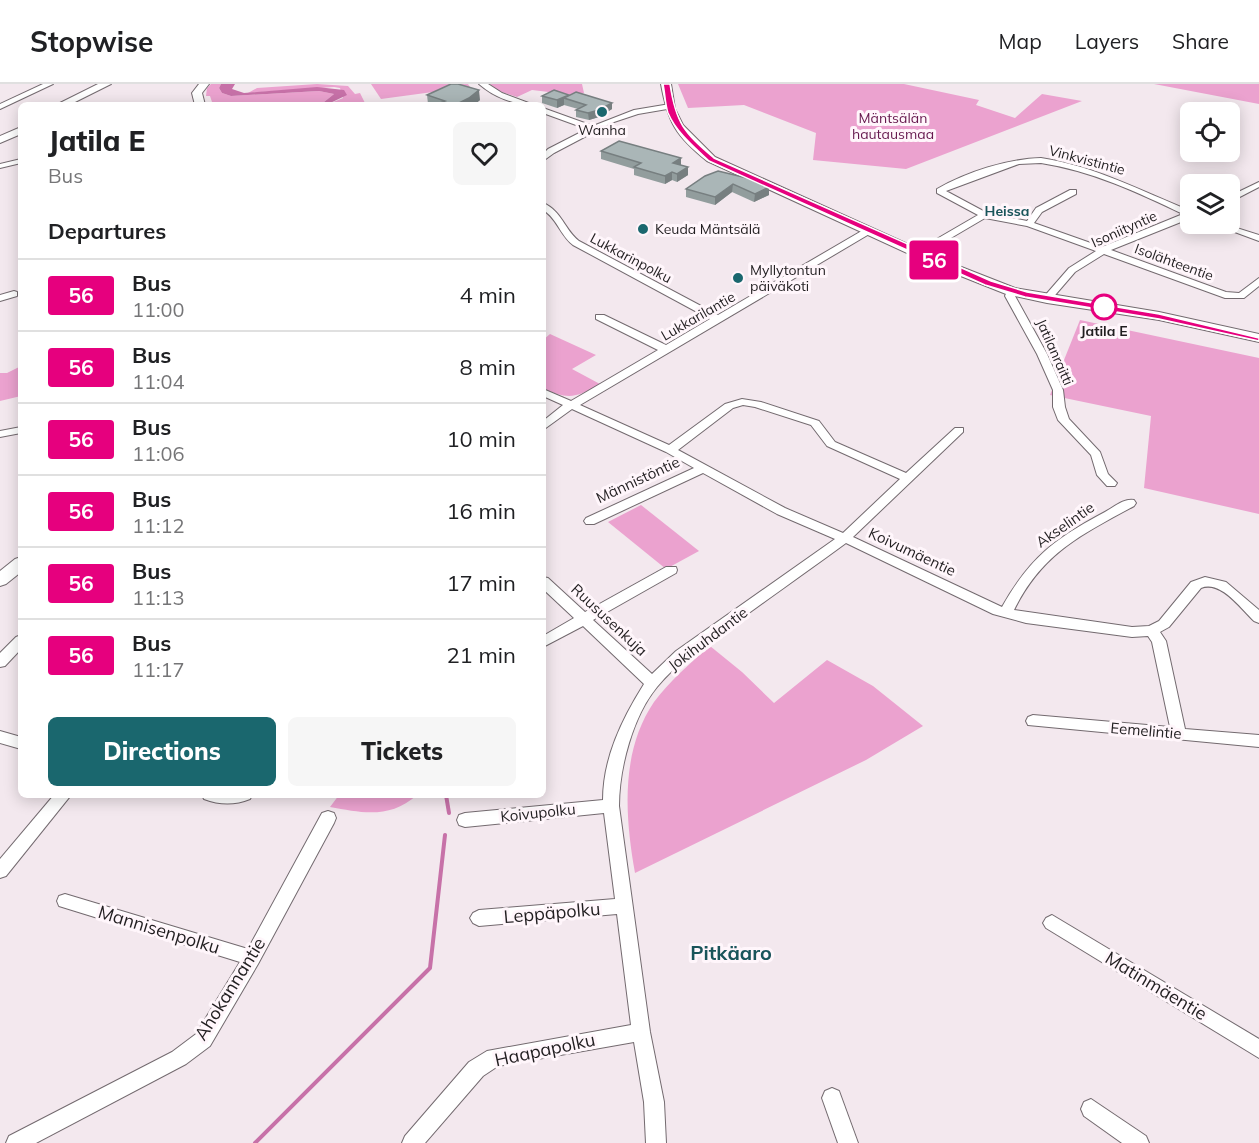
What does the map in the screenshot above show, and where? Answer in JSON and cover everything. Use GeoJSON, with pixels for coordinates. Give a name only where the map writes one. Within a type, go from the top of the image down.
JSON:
{"type":"FeatureCollection","features":[{"type":"Feature","properties":{"kind":"main road"},"geometry":{"type":"LineString","coordinates":[[67,102],[106,84]]}},
{"type":"Feature","properties":{"kind":"main road"},"geometry":{"type":"LineString","coordinates":[[80,102],[118,84]]}},
{"type":"Feature","properties":{"kind":"main road"},"geometry":{"type":"LineString","coordinates":[[199,102],[197,93],[204,84]]}},
{"type":"Feature","properties":{"kind":"main road"},"geometry":{"type":"LineString","coordinates":[[666,84],[675,120],[691,141],[711,159],[868,231],[1011,291],[1047,299],[1159,316],[1259,338]]}},
{"type":"Feature","properties":{"kind":"main road"},"geometry":{"type":"LineString","coordinates":[[0,133],[18,125]]}},
{"type":"Feature","properties":{"kind":"main road"},"geometry":{"type":"LineString","coordinates":[[0,140],[18,131]]}},
{"type":"Feature","properties":{"kind":"main road"},"geometry":{"type":"LineString","coordinates":[[0,580],[18,565]]}},
{"type":"Feature","properties":{"kind":"street"},"geometry":{"type":"LineString","coordinates":[[0,107],[49,84]]}},
{"type":"Feature","properties":{"kind":"street"},"geometry":{"type":"LineString","coordinates":[[483,84],[499,95],[521,102]]}},
{"type":"Feature","properties":{"kind":"street"},"geometry":{"type":"LineString","coordinates":[[546,156],[550,151],[593,128],[631,111],[670,106]]}},
{"type":"Feature","properties":{"kind":"street"},"geometry":{"type":"LineString","coordinates":[[546,111],[593,128]]}},
{"type":"Feature","properties":{"kind":"street","name":"Vinkvistintie"},"geometry":{"type":"LineString","coordinates":[[939,191],[957,181],[1014,162],[1032,160],[1072,167],[1129,185],[1180,210]]}},
{"type":"Feature","properties":{"kind":"street"},"geometry":{"type":"LineString","coordinates":[[0,166],[18,162]]}},
{"type":"Feature","properties":{"kind":"street"},"geometry":{"type":"LineString","coordinates":[[1240,194],[1259,184]]}},
{"type":"Feature","properties":{"kind":"street","name":"Isolähteentie"},"geometry":{"type":"LineString","coordinates":[[939,191],[984,214],[1029,224],[1235,297],[1241,296],[1259,281]]}},
{"type":"Feature","properties":{"kind":"street"},"geometry":{"type":"LineString","coordinates":[[1029,224],[1039,210],[1073,192]]}},
{"type":"Feature","properties":{"kind":"street","name":"Lukkarinpolku"},"geometry":{"type":"LineString","coordinates":[[546,208],[559,216],[566,235],[576,243],[719,320]]}},
{"type":"Feature","properties":{"kind":"street"},"geometry":{"type":"LineString","coordinates":[[920,253],[984,214]]}},
{"type":"Feature","properties":{"kind":"street","name":"Isoniityntie"},"geometry":{"type":"LineString","coordinates":[[1047,299],[1072,270],[1104,250],[1180,219]]}},
{"type":"Feature","properties":{"kind":"street","name":"Lukkarilantie"},"geometry":{"type":"LineString","coordinates":[[546,425],[571,405],[868,231]]}},
{"type":"Feature","properties":{"kind":"street"},"geometry":{"type":"LineString","coordinates":[[1240,232],[1259,238]]}},
{"type":"Feature","properties":{"kind":"street","name":"Jatilanraitti"},"geometry":{"type":"LineString","coordinates":[[1011,291],[1010,296],[1042,354],[1058,390],[1059,407],[1064,420],[1096,454],[1103,475],[1111,483]]}},
{"type":"Feature","properties":{"kind":"street"},"geometry":{"type":"LineString","coordinates":[[0,298],[14,294]]}},
{"type":"Feature","properties":{"kind":"street"},"geometry":{"type":"LineString","coordinates":[[600,317],[667,350]]}},
{"type":"Feature","properties":{"kind":"street","name":"Koivumäentie"},"geometry":{"type":"LineString","coordinates":[[546,393],[670,450],[700,469],[781,511],[845,538],[1006,613],[1026,618],[1132,632],[1152,631]]}},
{"type":"Feature","properties":{"kind":"street"},"geometry":{"type":"LineString","coordinates":[[670,450],[729,406],[742,402],[757,404],[815,423],[831,444],[907,478]]}},
{"type":"Feature","properties":{"kind":"street","name":"Jokihuhdantie"},"geometry":{"type":"LineString","coordinates":[[656,1143],[654,1102],[642,1032],[611,806],[611,788],[618,751],[639,704],[652,683],[681,655],[845,538],[959,430]]}},
{"type":"Feature","properties":{"kind":"street"},"geometry":{"type":"LineString","coordinates":[[0,434],[18,431]]}},
{"type":"Feature","properties":{"kind":"street","name":"Männistöntie"},"geometry":{"type":"LineString","coordinates":[[590,521],[700,469]]}},
{"type":"Feature","properties":{"kind":"street","name":"Akselintie"},"geometry":{"type":"LineString","coordinates":[[1006,613],[1012,601],[1046,556],[1098,521],[1130,503]]}},
{"type":"Feature","properties":{"kind":"street"},"geometry":{"type":"LineString","coordinates":[[546,640],[671,570]]}},
{"type":"Feature","properties":{"kind":"street"},"geometry":{"type":"LineString","coordinates":[[1179,734],[1159,641],[1152,631],[1164,624],[1196,585],[1202,581],[1213,581],[1223,585],[1259,618]]}},
{"type":"Feature","properties":{"kind":"street","name":"Ruususenkuja"},"geometry":{"type":"LineString","coordinates":[[546,583],[652,683]]}},
{"type":"Feature","properties":{"kind":"street"},"geometry":{"type":"LineString","coordinates":[[0,662],[18,643]]}},
{"type":"Feature","properties":{"kind":"street","name":"Eemelintie"},"geometry":{"type":"LineString","coordinates":[[1033,721],[1259,741]]}},
{"type":"Feature","properties":{"kind":"street"},"geometry":{"type":"LineString","coordinates":[[0,737],[18,742]]}},
{"type":"Feature","properties":{"kind":"street"},"geometry":{"type":"LineString","coordinates":[[0,871],[61,798]]}},
{"type":"Feature","properties":{"kind":"street","name":"Koivupolku"},"geometry":{"type":"LineString","coordinates":[[465,820],[611,806]]}},
{"type":"Feature","properties":{"kind":"street","name":"Ahokannantie"},"geometry":{"type":"LineString","coordinates":[[16,1143],[179,1058],[203,1040],[252,958],[328,818]]}},
{"type":"Feature","properties":{"kind":"street","name":"Mannisenpolku"},"geometry":{"type":"LineString","coordinates":[[66,901],[252,958]]}},
{"type":"Feature","properties":{"kind":"street","name":"Leppäpolku"},"geometry":{"type":"LineString","coordinates":[[479,918],[625,906]]}},
{"type":"Feature","properties":{"kind":"street","name":"Matinmäentie"},"geometry":{"type":"LineString","coordinates":[[1052,923],[1259,1049]]}},
{"type":"Feature","properties":{"kind":"street","name":"Haapapolku"},"geometry":{"type":"LineString","coordinates":[[412,1143],[476,1069],[494,1057],[642,1032]]}},
{"type":"Feature","properties":{"kind":"street"},"geometry":{"type":"LineString","coordinates":[[832,1098],[848,1143]]}},
{"type":"Feature","properties":{"kind":"street"},"geometry":{"type":"LineString","coordinates":[[1091,1109],[1139,1143]]}},
{"type":"Feature","properties":{"kind":"green space"},"geometry":{"type":"Polygon","coordinates":[[[211,84],[221,84],[219,88],[222,93],[231,96],[319,91],[334,94],[324,102],[212,102],[210,96],[206,96],[207,88],[211,84]]]}},
{"type":"Feature","properties":{"kind":"green space"},"geometry":{"type":"Polygon","coordinates":[[[317,84],[348,86],[355,94],[360,93],[364,102],[333,102],[343,98],[340,88],[334,87],[248,93],[257,88],[317,84]]]}},
{"type":"Feature","properties":{"kind":"green space"},"geometry":{"type":"Polygon","coordinates":[[[371,84],[468,84],[470,87],[381,99],[371,84]]]}},
{"type":"Feature","properties":{"kind":"green space"},"geometry":{"type":"Polygon","coordinates":[[[490,84],[582,84],[584,93],[574,95],[532,90],[517,97],[499,91],[490,84]]]}},
{"type":"Feature","properties":{"kind":"green space","name":"Mäntsälän hautausmaa"},"geometry":{"type":"Polygon","coordinates":[[[678,84],[904,84],[979,100],[976,105],[1015,118],[1042,94],[1082,101],[906,169],[813,160],[816,133],[744,105],[688,108],[678,84]]]}},
{"type":"Feature","properties":{"kind":"green space"},"geometry":{"type":"Polygon","coordinates":[[[1154,84],[1259,84],[1259,104],[1154,84]]]}},
{"type":"Feature","properties":{"kind":"green space"},"geometry":{"type":"Polygon","coordinates":[[[1080,320],[1259,358],[1259,514],[1144,488],[1151,416],[1050,395],[1080,320]]]}},
{"type":"Feature","properties":{"kind":"green space"},"geometry":{"type":"Polygon","coordinates":[[[550,334],[596,355],[572,369],[600,384],[572,396],[546,389],[546,337],[550,334]]]}},
{"type":"Feature","properties":{"kind":"green space"},"geometry":{"type":"Polygon","coordinates":[[[18,368],[18,397],[0,401],[0,373],[7,373],[18,368]]]}},
{"type":"Feature","properties":{"kind":"green space"},"geometry":{"type":"Polygon","coordinates":[[[641,505],[699,551],[666,569],[608,522],[641,505]]]}},
{"type":"Feature","properties":{"kind":"green space"},"geometry":{"type":"Polygon","coordinates":[[[710,646],[742,672],[774,703],[827,660],[873,686],[923,726],[866,760],[635,873],[629,830],[628,785],[635,742],[654,702],[680,672],[710,646]]]}},
{"type":"Feature","properties":{"kind":"green space"},"geometry":{"type":"Polygon","coordinates":[[[337,798],[413,798],[397,808],[386,811],[365,812],[330,807],[337,798]]]}},
{"type":"Feature","properties":{"kind":"shaded area"},"geometry":{"type":"Polygon","coordinates":[[[221,84],[235,84],[232,89],[244,93],[317,87],[344,90],[347,95],[332,102],[324,102],[334,94],[319,91],[231,96],[222,93],[219,88],[221,84]]]}},
{"type":"Feature","properties":{"kind":"building"},"geometry":{"type":"Polygon","coordinates":[[[451,84],[479,90],[461,102],[442,102],[445,101],[427,95],[451,84]]]}},
{"type":"Feature","properties":{"kind":"building"},"geometry":{"type":"Polygon","coordinates":[[[554,90],[569,95],[557,100],[542,96],[554,90]]]}},
{"type":"Feature","properties":{"kind":"building"},"geometry":{"type":"Polygon","coordinates":[[[576,92],[612,103],[588,113],[576,110],[586,105],[564,98],[576,92]]]}},
{"type":"Feature","properties":{"kind":"building"},"geometry":{"type":"Polygon","coordinates":[[[619,141],[681,158],[673,163],[688,167],[677,174],[672,172],[665,176],[634,167],[641,163],[601,151],[619,141]]]}},
{"type":"Feature","properties":{"kind":"building"},"geometry":{"type":"Polygon","coordinates":[[[718,171],[747,178],[769,187],[755,194],[733,184],[715,197],[686,189],[705,176],[718,171]]]}},
{"type":"Feature","properties":{"kind":"waterway"},"geometry":{"type":"LineString","coordinates":[[446,798],[449,813]]}},
{"type":"Feature","properties":{"kind":"waterway"},"geometry":{"type":"LineString","coordinates":[[255,1143],[430,968],[445,835]]}},
{"type":"Feature","properties":{"kind":"bus line","name":"56"},"geometry":{"type":"LineString","coordinates":[[666,84],[670,112],[691,141],[711,159],[937,262],[1025,295],[1159,316],[1259,338]]}},
{"type":"Feature","properties":{"kind":"place","name":"Wanha"},"geometry":{"type":"Point","coordinates":[602,112]}},
{"type":"Feature","properties":{"kind":"place","name":"Keuda Mäntsälä"},"geometry":{"type":"Point","coordinates":[643,229]}},
{"type":"Feature","properties":{"kind":"place","name":"Myllytontun päiväkoti"},"geometry":{"type":"Point","coordinates":[738,278]}},
{"type":"Feature","properties":{"kind":"place","name":"Jatila E"},"geometry":{"type":"Point","coordinates":[1104,307]}},
{"type":"Feature","properties":{"kind":"district","name":"Heissa"},"geometry":{"type":"Point","coordinates":[1007,211]}},
{"type":"Feature","properties":{"kind":"district","name":"Pitkäaro"},"geometry":{"type":"Point","coordinates":[731,953]}}]}
